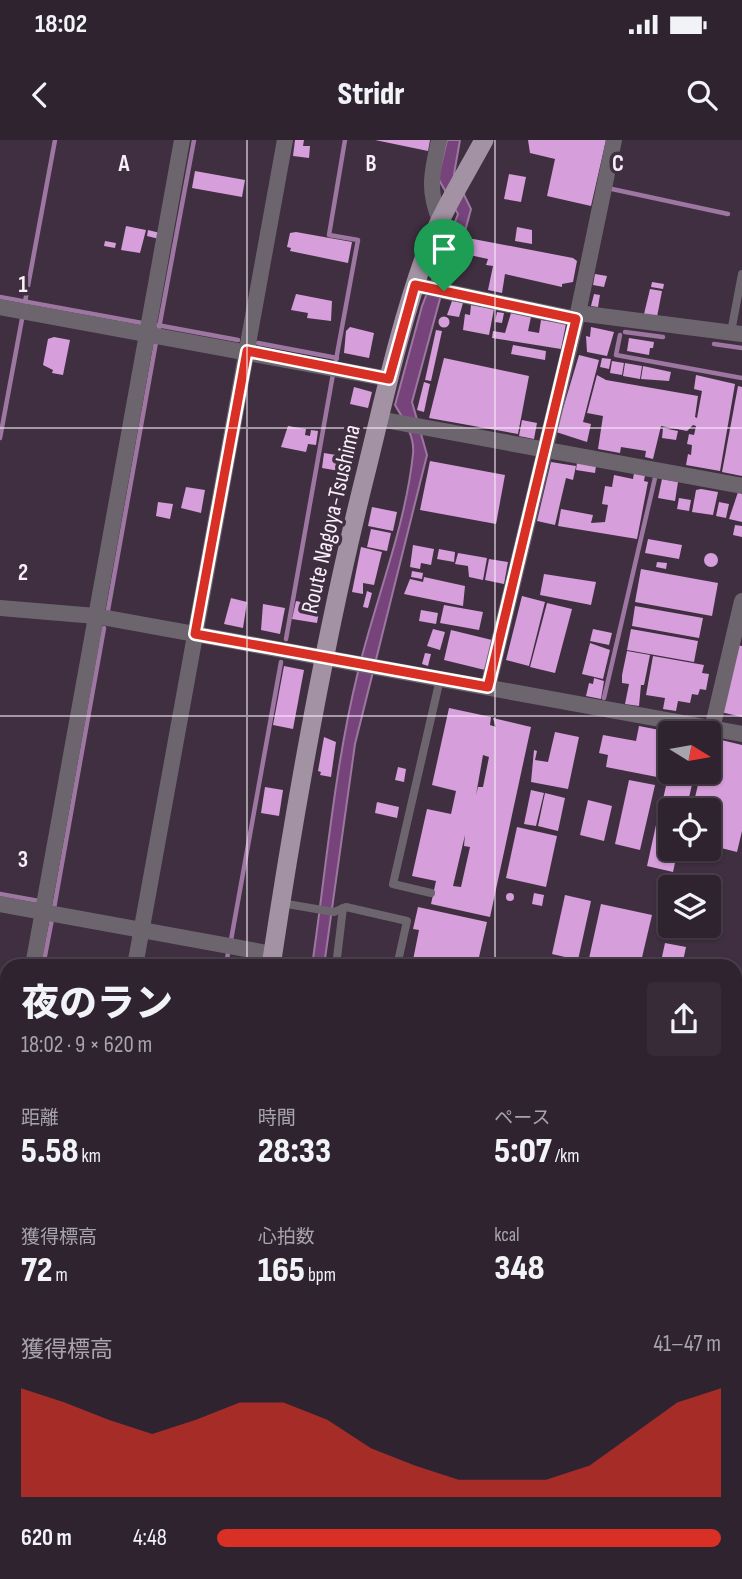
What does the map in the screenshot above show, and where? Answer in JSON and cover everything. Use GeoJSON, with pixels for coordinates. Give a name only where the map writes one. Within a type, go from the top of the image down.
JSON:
{"type":"FeatureCollection","features":[{"type":"Feature","properties":{"kind":"main road","name":"Route Nagoya-Tsushima"},"geometry":{"type":"LineString","coordinates":[[272,959],[324,656],[389,379],[429,288],[445,212],[484,140]]}},
{"type":"Feature","properties":{"kind":"street"},"geometry":{"type":"LineString","coordinates":[[34,959],[182,140]]}},
{"type":"Feature","properties":{"kind":"street"},"geometry":{"type":"LineString","coordinates":[[136,959],[285,140]]}},
{"type":"Feature","properties":{"kind":"street"},"geometry":{"type":"LineString","coordinates":[[439,140],[431,178],[431,197],[445,212]]}},
{"type":"Feature","properties":{"kind":"street"},"geometry":{"type":"LineString","coordinates":[[488,687],[577,316],[614,140]]}},
{"type":"Feature","properties":{"kind":"street"},"geometry":{"type":"LineString","coordinates":[[429,288],[577,316],[696,331],[736,333]]}},
{"type":"Feature","properties":{"kind":"street"},"geometry":{"type":"LineString","coordinates":[[0,307],[389,379]]}},
{"type":"Feature","properties":{"kind":"street"},"geometry":{"type":"LineString","coordinates":[[379,419],[742,486]]}},
{"type":"Feature","properties":{"kind":"street"},"geometry":{"type":"LineString","coordinates":[[714,721],[742,601]]}},
{"type":"Feature","properties":{"kind":"street"},"geometry":{"type":"LineString","coordinates":[[0,608],[96,616],[669,721]]}},
{"type":"Feature","properties":{"kind":"street"},"geometry":{"type":"LineString","coordinates":[[721,730],[742,734]]}},
{"type":"Feature","properties":{"kind":"street"},"geometry":{"type":"LineString","coordinates":[[0,904],[141,930],[268,959]]}},
{"type":"Feature","properties":{"kind":"lane"},"geometry":{"type":"LineString","coordinates":[[736,333],[742,274]]}},
{"type":"Feature","properties":{"kind":"lane"},"geometry":{"type":"LineString","coordinates":[[431,893],[393,884],[440,678]]}},
{"type":"Feature","properties":{"kind":"lane"},"geometry":{"type":"LineString","coordinates":[[281,903],[334,912],[343,908],[407,921],[399,959]]}},
{"type":"Feature","properties":{"kind":"lane"},"geometry":{"type":"LineString","coordinates":[[337,959],[343,908]]}},
{"type":"Feature","properties":{"kind":"shaded area"},"geometry":{"type":"Polygon","coordinates":[[[447,140],[460,140],[454,174],[471,209],[464,235],[444,284],[412,402],[427,455],[355,744],[325,959],[313,959],[336,784],[349,712],[409,482],[412,441],[395,405],[422,306],[458,214],[438,178],[447,140]]]}},
{"type":"Feature","properties":{"kind":"building"},"geometry":{"type":"Polygon","coordinates":[[[295,140],[304,140],[303,146],[310,146],[309,158],[293,156],[295,140]]]}},
{"type":"Feature","properties":{"kind":"building"},"geometry":{"type":"Polygon","coordinates":[[[375,140],[430,140],[428,151],[375,140]]]}},
{"type":"Feature","properties":{"kind":"building"},"geometry":{"type":"Polygon","coordinates":[[[528,140],[606,140],[591,206],[547,196],[555,159],[530,153],[528,140]]]}},
{"type":"Feature","properties":{"kind":"building"},"geometry":{"type":"Polygon","coordinates":[[[195,171],[245,180],[242,197],[192,188],[195,171]]]}},
{"type":"Feature","properties":{"kind":"building"},"geometry":{"type":"Polygon","coordinates":[[[509,174],[526,177],[521,202],[504,199],[509,174]]]}},
{"type":"Feature","properties":{"kind":"building"},"geometry":{"type":"Polygon","coordinates":[[[126,226],[146,230],[140,253],[121,250],[126,226]]]}},
{"type":"Feature","properties":{"kind":"building"},"geometry":{"type":"Polygon","coordinates":[[[517,227],[532,230],[532,244],[515,241],[517,227]]]}},
{"type":"Feature","properties":{"kind":"building"},"geometry":{"type":"Polygon","coordinates":[[[148,230],[160,233],[159,239],[147,236],[148,230]]]}},
{"type":"Feature","properties":{"kind":"building"},"geometry":{"type":"Polygon","coordinates":[[[290,233],[352,242],[348,263],[290,251],[291,248],[287,247],[290,233]]]}},
{"type":"Feature","properties":{"kind":"building"},"geometry":{"type":"Polygon","coordinates":[[[468,238],[573,258],[577,261],[573,282],[562,284],[562,287],[505,274],[502,293],[488,290],[493,266],[486,265],[488,259],[465,254],[468,238]]]}},
{"type":"Feature","properties":{"kind":"building"},"geometry":{"type":"Polygon","coordinates":[[[105,241],[116,243],[115,248],[104,246],[105,241]]]}},
{"type":"Feature","properties":{"kind":"building"},"geometry":{"type":"Polygon","coordinates":[[[595,274],[607,276],[604,287],[593,285],[595,274]]]}},
{"type":"Feature","properties":{"kind":"building"},"geometry":{"type":"Polygon","coordinates":[[[652,282],[664,284],[663,289],[651,287],[652,282]]]}},
{"type":"Feature","properties":{"kind":"building"},"geometry":{"type":"Polygon","coordinates":[[[650,289],[662,291],[657,317],[644,314],[650,289]]]}},
{"type":"Feature","properties":{"kind":"building"},"geometry":{"type":"Polygon","coordinates":[[[296,294],[332,301],[331,321],[307,318],[308,313],[291,310],[296,294]]]}},
{"type":"Feature","properties":{"kind":"building"},"geometry":{"type":"Polygon","coordinates":[[[594,294],[600,295],[598,307],[591,306],[594,294]]]}},
{"type":"Feature","properties":{"kind":"building"},"geometry":{"type":"Polygon","coordinates":[[[452,301],[463,303],[459,317],[447,315],[452,301]]]}},
{"type":"Feature","properties":{"kind":"building"},"geometry":{"type":"Polygon","coordinates":[[[471,305],[494,309],[489,335],[463,330],[465,314],[470,315],[471,305]]]}},
{"type":"Feature","properties":{"kind":"building"},"geometry":{"type":"Polygon","coordinates":[[[497,312],[504,313],[502,323],[495,322],[497,312]]]}},
{"type":"Feature","properties":{"kind":"building"},"geometry":{"type":"Polygon","coordinates":[[[511,313],[531,317],[528,331],[539,333],[541,320],[566,324],[561,349],[492,338],[493,331],[505,333],[511,313]]]}},
{"type":"Feature","properties":{"kind":"building"},"geometry":{"type":"Polygon","coordinates":[[[444,316],[450,322],[444,328],[438,322],[444,316]]]}},
{"type":"Feature","properties":{"kind":"building"},"geometry":{"type":"Polygon","coordinates":[[[350,327],[374,333],[369,358],[344,353],[346,331],[350,327]]]}},
{"type":"Feature","properties":{"kind":"building"},"geometry":{"type":"Polygon","coordinates":[[[591,327],[614,332],[607,356],[587,352],[586,336],[590,337],[591,327]]]}},
{"type":"Feature","properties":{"kind":"building"},"geometry":{"type":"Polygon","coordinates":[[[436,330],[442,331],[431,381],[425,380],[436,330]]]}},
{"type":"Feature","properties":{"kind":"building"},"geometry":{"type":"Polygon","coordinates":[[[54,337],[70,340],[63,375],[52,373],[53,370],[43,365],[48,339],[54,337]]]}},
{"type":"Feature","properties":{"kind":"building"},"geometry":{"type":"Polygon","coordinates":[[[629,338],[654,342],[649,355],[627,351],[629,338]]]}},
{"type":"Feature","properties":{"kind":"building"},"geometry":{"type":"Polygon","coordinates":[[[513,345],[546,351],[545,360],[511,354],[513,345]]]}},
{"type":"Feature","properties":{"kind":"building"},"geometry":{"type":"Polygon","coordinates":[[[579,355],[599,360],[583,422],[591,424],[587,442],[556,432],[579,355]]]}},
{"type":"Feature","properties":{"kind":"building"},"geometry":{"type":"Polygon","coordinates":[[[444,358],[529,376],[518,434],[429,418],[444,358]]]}},
{"type":"Feature","properties":{"kind":"building"},"geometry":{"type":"Polygon","coordinates":[[[602,358],[611,359],[609,369],[600,367],[602,358]]]}},
{"type":"Feature","properties":{"kind":"building"},"geometry":{"type":"Polygon","coordinates":[[[612,361],[624,363],[622,375],[610,373],[612,361]]]}},
{"type":"Feature","properties":{"kind":"building"},"geometry":{"type":"Polygon","coordinates":[[[625,363],[642,366],[640,379],[623,376],[625,363]]]}},
{"type":"Feature","properties":{"kind":"building"},"geometry":{"type":"Polygon","coordinates":[[[643,366],[671,372],[669,381],[641,379],[643,366]]]}},
{"type":"Feature","properties":{"kind":"building"},"geometry":{"type":"Polygon","coordinates":[[[597,375],[606,380],[698,396],[697,418],[702,391],[694,389],[696,375],[735,384],[720,471],[686,465],[688,454],[691,455],[692,445],[687,444],[689,434],[694,435],[696,426],[693,425],[687,431],[661,426],[653,459],[645,457],[646,451],[621,447],[620,453],[598,449],[603,416],[587,413],[597,375]]]}},
{"type":"Feature","properties":{"kind":"building"},"geometry":{"type":"Polygon","coordinates":[[[424,382],[430,384],[424,412],[417,410],[424,382]]]}},
{"type":"Feature","properties":{"kind":"building"},"geometry":{"type":"Polygon","coordinates":[[[738,386],[742,387],[742,476],[722,472],[738,386]]]}},
{"type":"Feature","properties":{"kind":"building"},"geometry":{"type":"Polygon","coordinates":[[[354,387],[372,392],[368,408],[350,404],[354,387]]]}},
{"type":"Feature","properties":{"kind":"building"},"geometry":{"type":"Polygon","coordinates":[[[522,420],[537,423],[534,439],[519,436],[522,420]]]}},
{"type":"Feature","properties":{"kind":"building"},"geometry":{"type":"Polygon","coordinates":[[[288,426],[306,429],[305,435],[310,436],[311,430],[318,431],[316,445],[308,444],[306,452],[281,447],[288,426]]]}},
{"type":"Feature","properties":{"kind":"building"},"geometry":{"type":"Polygon","coordinates":[[[663,428],[678,431],[676,440],[662,438],[663,428]]]}},
{"type":"Feature","properties":{"kind":"building"},"geometry":{"type":"Polygon","coordinates":[[[324,453],[354,458],[352,467],[346,465],[345,472],[322,468],[324,453]]]}},
{"type":"Feature","properties":{"kind":"building"},"geometry":{"type":"Polygon","coordinates":[[[430,461],[505,475],[496,524],[420,510],[430,461]]]}},
{"type":"Feature","properties":{"kind":"building"},"geometry":{"type":"Polygon","coordinates":[[[551,462],[576,466],[573,480],[566,478],[555,525],[537,521],[551,462]]]}},
{"type":"Feature","properties":{"kind":"building"},"geometry":{"type":"Polygon","coordinates":[[[577,463],[596,466],[595,473],[576,470],[577,463]]]}},
{"type":"Feature","properties":{"kind":"building"},"geometry":{"type":"Polygon","coordinates":[[[634,473],[645,475],[644,481],[648,482],[637,539],[558,526],[561,509],[593,515],[591,523],[605,522],[608,505],[602,504],[605,486],[612,487],[614,475],[633,479],[634,473]]]}},
{"type":"Feature","properties":{"kind":"building"},"geometry":{"type":"Polygon","coordinates":[[[662,479],[678,482],[675,501],[658,498],[662,479]]]}},
{"type":"Feature","properties":{"kind":"building"},"geometry":{"type":"Polygon","coordinates":[[[186,487],[205,490],[201,513],[181,508],[186,487]]]}},
{"type":"Feature","properties":{"kind":"building"},"geometry":{"type":"Polygon","coordinates":[[[696,490],[718,492],[713,515],[692,512],[696,490]]]}},
{"type":"Feature","properties":{"kind":"building"},"geometry":{"type":"Polygon","coordinates":[[[738,492],[742,493],[742,522],[729,519],[738,492]]]}},
{"type":"Feature","properties":{"kind":"building"},"geometry":{"type":"Polygon","coordinates":[[[679,498],[691,500],[689,511],[677,509],[679,498]]]}},
{"type":"Feature","properties":{"kind":"building"},"geometry":{"type":"Polygon","coordinates":[[[158,502],[173,504],[170,519],[156,516],[158,502]]]}},
{"type":"Feature","properties":{"kind":"building"},"geometry":{"type":"Polygon","coordinates":[[[719,502],[729,504],[726,518],[716,516],[719,502]]]}},
{"type":"Feature","properties":{"kind":"building"},"geometry":{"type":"Polygon","coordinates":[[[372,507],[397,512],[393,531],[368,526],[372,507]]]}},
{"type":"Feature","properties":{"kind":"building"},"geometry":{"type":"Polygon","coordinates":[[[735,525],[742,526],[742,537],[733,535],[735,525]]]}},
{"type":"Feature","properties":{"kind":"building"},"geometry":{"type":"Polygon","coordinates":[[[371,529],[391,533],[387,551],[367,547],[371,529]]]}},
{"type":"Feature","properties":{"kind":"building"},"geometry":{"type":"Polygon","coordinates":[[[648,539],[682,545],[679,559],[645,553],[648,539]]]}},
{"type":"Feature","properties":{"kind":"building"},"geometry":{"type":"Polygon","coordinates":[[[413,545],[434,549],[431,565],[421,563],[420,569],[410,567],[413,545]]]}},
{"type":"Feature","properties":{"kind":"building"},"geometry":{"type":"Polygon","coordinates":[[[361,547],[382,552],[374,585],[363,583],[363,594],[352,592],[361,547]]]}},
{"type":"Feature","properties":{"kind":"building"},"geometry":{"type":"Polygon","coordinates":[[[439,549],[455,552],[454,562],[437,559],[439,549]]]}},
{"type":"Feature","properties":{"kind":"building"},"geometry":{"type":"Polygon","coordinates":[[[458,553],[487,558],[483,580],[469,577],[468,566],[455,564],[458,553]]]}},
{"type":"Feature","properties":{"kind":"building"},"geometry":{"type":"Polygon","coordinates":[[[711,553],[716,555],[716,565],[711,567],[706,565],[704,560],[706,555],[711,553]]]}},
{"type":"Feature","properties":{"kind":"building"},"geometry":{"type":"Polygon","coordinates":[[[489,559],[508,562],[504,584],[485,580],[489,559]]]}},
{"type":"Feature","properties":{"kind":"building"},"geometry":{"type":"Polygon","coordinates":[[[657,562],[667,563],[666,569],[656,567],[657,562]]]}},
{"type":"Feature","properties":{"kind":"building"},"geometry":{"type":"Polygon","coordinates":[[[641,569],[718,583],[712,616],[635,602],[641,569]]]}},
{"type":"Feature","properties":{"kind":"building"},"geometry":{"type":"Polygon","coordinates":[[[412,571],[423,573],[422,579],[411,577],[412,571]]]}},
{"type":"Feature","properties":{"kind":"building"},"geometry":{"type":"Polygon","coordinates":[[[544,574],[596,582],[591,605],[540,595],[544,574]]]}},
{"type":"Feature","properties":{"kind":"building"},"geometry":{"type":"Polygon","coordinates":[[[424,577],[465,586],[463,606],[404,594],[410,579],[423,582],[424,577]]]}},
{"type":"Feature","properties":{"kind":"building"},"geometry":{"type":"Polygon","coordinates":[[[367,591],[372,593],[368,608],[363,607],[367,591]]]}},
{"type":"Feature","properties":{"kind":"building"},"geometry":{"type":"Polygon","coordinates":[[[522,596],[545,602],[529,666],[506,660],[522,596]]]}},
{"type":"Feature","properties":{"kind":"building"},"geometry":{"type":"Polygon","coordinates":[[[231,598],[247,602],[243,628],[224,624],[231,598]]]}},
{"type":"Feature","properties":{"kind":"building"},"geometry":{"type":"Polygon","coordinates":[[[296,601],[320,606],[317,623],[292,619],[296,601]]]}},
{"type":"Feature","properties":{"kind":"building"},"geometry":{"type":"Polygon","coordinates":[[[547,603],[572,609],[555,673],[530,667],[547,603]]]}},
{"type":"Feature","properties":{"kind":"building"},"geometry":{"type":"Polygon","coordinates":[[[263,604],[285,608],[280,634],[261,630],[263,604]]]}},
{"type":"Feature","properties":{"kind":"building"},"geometry":{"type":"Polygon","coordinates":[[[444,605],[483,612],[479,630],[440,623],[444,605]]]}},
{"type":"Feature","properties":{"kind":"building"},"geometry":{"type":"Polygon","coordinates":[[[635,606],[703,618],[699,638],[632,626],[635,606]]]}},
{"type":"Feature","properties":{"kind":"building"},"geometry":{"type":"Polygon","coordinates":[[[421,610],[438,613],[436,624],[419,621],[421,610]]]}},
{"type":"Feature","properties":{"kind":"building"},"geometry":{"type":"Polygon","coordinates":[[[433,629],[445,632],[440,650],[427,646],[433,629]]]}},
{"type":"Feature","properties":{"kind":"building"},"geometry":{"type":"Polygon","coordinates":[[[593,629],[612,633],[609,645],[590,641],[593,629]]]}},
{"type":"Feature","properties":{"kind":"building"},"geometry":{"type":"Polygon","coordinates":[[[631,629],[698,641],[694,662],[627,650],[631,629]]]}},
{"type":"Feature","properties":{"kind":"building"},"geometry":{"type":"Polygon","coordinates":[[[451,630],[492,640],[485,670],[444,660],[451,630]]]}},
{"type":"Feature","properties":{"kind":"building"},"geometry":{"type":"Polygon","coordinates":[[[590,643],[610,650],[603,679],[582,674],[590,643]]]}},
{"type":"Feature","properties":{"kind":"building"},"geometry":{"type":"Polygon","coordinates":[[[737,645],[742,646],[742,717],[721,712],[737,645]]]}},
{"type":"Feature","properties":{"kind":"building"},"geometry":{"type":"Polygon","coordinates":[[[627,651],[650,655],[644,685],[641,685],[639,706],[625,704],[629,684],[622,683],[622,675],[627,651]]]}},
{"type":"Feature","properties":{"kind":"building"},"geometry":{"type":"Polygon","coordinates":[[[425,653],[431,654],[428,666],[422,664],[425,653]]]}},
{"type":"Feature","properties":{"kind":"building"},"geometry":{"type":"Polygon","coordinates":[[[653,656],[704,665],[702,673],[709,674],[706,690],[700,689],[698,695],[692,694],[690,703],[678,701],[676,711],[663,709],[665,698],[646,695],[653,656]]]}},
{"type":"Feature","properties":{"kind":"building"},"geometry":{"type":"Polygon","coordinates":[[[284,666],[304,670],[293,729],[273,725],[284,666]]]}},
{"type":"Feature","properties":{"kind":"building"},"geometry":{"type":"Polygon","coordinates":[[[594,678],[604,681],[601,699],[586,696],[589,683],[593,684],[594,678]]]}},
{"type":"Feature","properties":{"kind":"building"},"geometry":{"type":"Polygon","coordinates":[[[449,708],[491,717],[490,725],[496,727],[493,718],[531,727],[490,917],[431,904],[436,881],[412,876],[427,809],[451,814],[456,791],[432,785],[449,708]],[[483,755],[476,795],[478,787],[483,787],[489,757],[483,755]],[[465,835],[453,886],[461,887],[470,847],[464,846],[465,835]]]}},
{"type":"Feature","properties":{"kind":"building"},"geometry":{"type":"Polygon","coordinates":[[[639,726],[658,730],[657,777],[606,767],[608,755],[599,753],[603,735],[636,741],[639,726]]]}},
{"type":"Feature","properties":{"kind":"building"},"geometry":{"type":"Polygon","coordinates":[[[555,732],[579,737],[568,789],[531,782],[534,750],[537,751],[535,760],[548,762],[555,732]]]}},
{"type":"Feature","properties":{"kind":"building"},"geometry":{"type":"Polygon","coordinates":[[[324,737],[336,742],[331,777],[320,775],[321,772],[318,771],[324,737]]]}},
{"type":"Feature","properties":{"kind":"building"},"geometry":{"type":"Polygon","coordinates":[[[721,740],[742,745],[742,831],[737,852],[721,848],[721,798],[695,798],[698,784],[721,784],[721,740]]]}},
{"type":"Feature","properties":{"kind":"building"},"geometry":{"type":"Polygon","coordinates":[[[398,767],[406,769],[404,782],[395,780],[398,767]]]}},
{"type":"Feature","properties":{"kind":"building"},"geometry":{"type":"Polygon","coordinates":[[[629,780],[655,785],[640,850],[615,844],[629,780]]]}},
{"type":"Feature","properties":{"kind":"building"},"geometry":{"type":"Polygon","coordinates":[[[666,784],[692,784],[689,798],[663,798],[666,784]]]}},
{"type":"Feature","properties":{"kind":"building"},"geometry":{"type":"Polygon","coordinates":[[[265,787],[283,790],[279,816],[261,813],[265,787]]]}},
{"type":"Feature","properties":{"kind":"building"},"geometry":{"type":"Polygon","coordinates":[[[531,790],[544,793],[536,826],[524,824],[531,790]]]}},
{"type":"Feature","properties":{"kind":"building"},"geometry":{"type":"Polygon","coordinates":[[[545,793],[565,798],[558,831],[538,826],[545,793]]]}},
{"type":"Feature","properties":{"kind":"building"},"geometry":{"type":"Polygon","coordinates":[[[588,800],[612,806],[604,841],[580,835],[588,800]]]}},
{"type":"Feature","properties":{"kind":"building"},"geometry":{"type":"Polygon","coordinates":[[[377,802],[399,807],[397,818],[375,813],[377,802]]]}},
{"type":"Feature","properties":{"kind":"building"},"geometry":{"type":"Polygon","coordinates":[[[658,825],[658,861],[675,861],[673,872],[647,866],[658,825]]]}},
{"type":"Feature","properties":{"kind":"building"},"geometry":{"type":"Polygon","coordinates":[[[517,827],[557,836],[546,887],[506,878],[517,827]]]}},
{"type":"Feature","properties":{"kind":"building"},"geometry":{"type":"Polygon","coordinates":[[[510,893],[514,897],[510,901],[506,897],[510,893]]]}},
{"type":"Feature","properties":{"kind":"building"},"geometry":{"type":"Polygon","coordinates":[[[534,893],[544,895],[542,906],[532,904],[534,893]]]}},
{"type":"Feature","properties":{"kind":"building"},"geometry":{"type":"Polygon","coordinates":[[[565,895],[591,901],[578,959],[552,954],[565,895]]]}},
{"type":"Feature","properties":{"kind":"building"},"geometry":{"type":"Polygon","coordinates":[[[601,904],[652,915],[642,959],[589,959],[601,904]]]}},
{"type":"Feature","properties":{"kind":"building"},"geometry":{"type":"Polygon","coordinates":[[[418,907],[487,922],[479,959],[413,959],[419,930],[413,929],[418,907]]]}},
{"type":"Feature","properties":{"kind":"building"},"geometry":{"type":"Polygon","coordinates":[[[665,943],[686,947],[683,959],[662,959],[665,943]]]}},
{"type":"Feature","properties":{"kind":"waterway"},"geometry":{"type":"LineString","coordinates":[[25,302],[55,140]]}},
{"type":"Feature","properties":{"kind":"waterway"},"geometry":{"type":"LineString","coordinates":[[159,328],[194,140]]}},
{"type":"Feature","properties":{"kind":"waterway"},"geometry":{"type":"LineString","coordinates":[[336,360],[358,240],[329,235],[345,140]]}},
{"type":"Feature","properties":{"kind":"waterway"},"geometry":{"type":"LineString","coordinates":[[612,189],[728,214]]}},
{"type":"Feature","properties":{"kind":"waterway"},"geometry":{"type":"LineString","coordinates":[[0,297],[142,323]]}},
{"type":"Feature","properties":{"kind":"waterway"},"geometry":{"type":"LineString","coordinates":[[0,438],[22,319]]}},
{"type":"Feature","properties":{"kind":"waterway"},"geometry":{"type":"LineString","coordinates":[[157,325],[238,340]]}},
{"type":"Feature","properties":{"kind":"waterway"},"geometry":{"type":"LineString","coordinates":[[625,332],[663,337]]}},
{"type":"Feature","properties":{"kind":"waterway"},"geometry":{"type":"LineString","coordinates":[[620,335],[616,355],[742,378]]}},
{"type":"Feature","properties":{"kind":"waterway"},"geometry":{"type":"LineString","coordinates":[[108,610],[156,342]]}},
{"type":"Feature","properties":{"kind":"waterway"},"geometry":{"type":"LineString","coordinates":[[258,343],[337,358]]}},
{"type":"Feature","properties":{"kind":"waterway"},"geometry":{"type":"LineString","coordinates":[[714,344],[742,348]]}},
{"type":"Feature","properties":{"kind":"waterway"},"geometry":{"type":"LineString","coordinates":[[286,639],[333,374]]}},
{"type":"Feature","properties":{"kind":"waterway"},"geometry":{"type":"LineString","coordinates":[[604,698],[655,478]]}},
{"type":"Feature","properties":{"kind":"waterway"},"geometry":{"type":"LineString","coordinates":[[54,908],[104,628]]}},
{"type":"Feature","properties":{"kind":"waterway"},"geometry":{"type":"LineString","coordinates":[[231,940],[281,662]]}},
{"type":"Feature","properties":{"kind":"waterway"},"geometry":{"type":"LineString","coordinates":[[0,894],[39,901]]}},
{"type":"Feature","properties":{"kind":"waterway"},"geometry":{"type":"LineString","coordinates":[[44,959],[52,919]]}},
{"type":"Feature","properties":{"kind":"waterway"},"geometry":{"type":"LineString","coordinates":[[227,959],[228,953]]}},
{"type":"Feature","properties":{"kind":"route"},"geometry":{"type":"LineString","coordinates":[[415,285],[444,291],[576,319],[488,687],[195,634],[247,351],[389,379],[415,285]]}}]}
